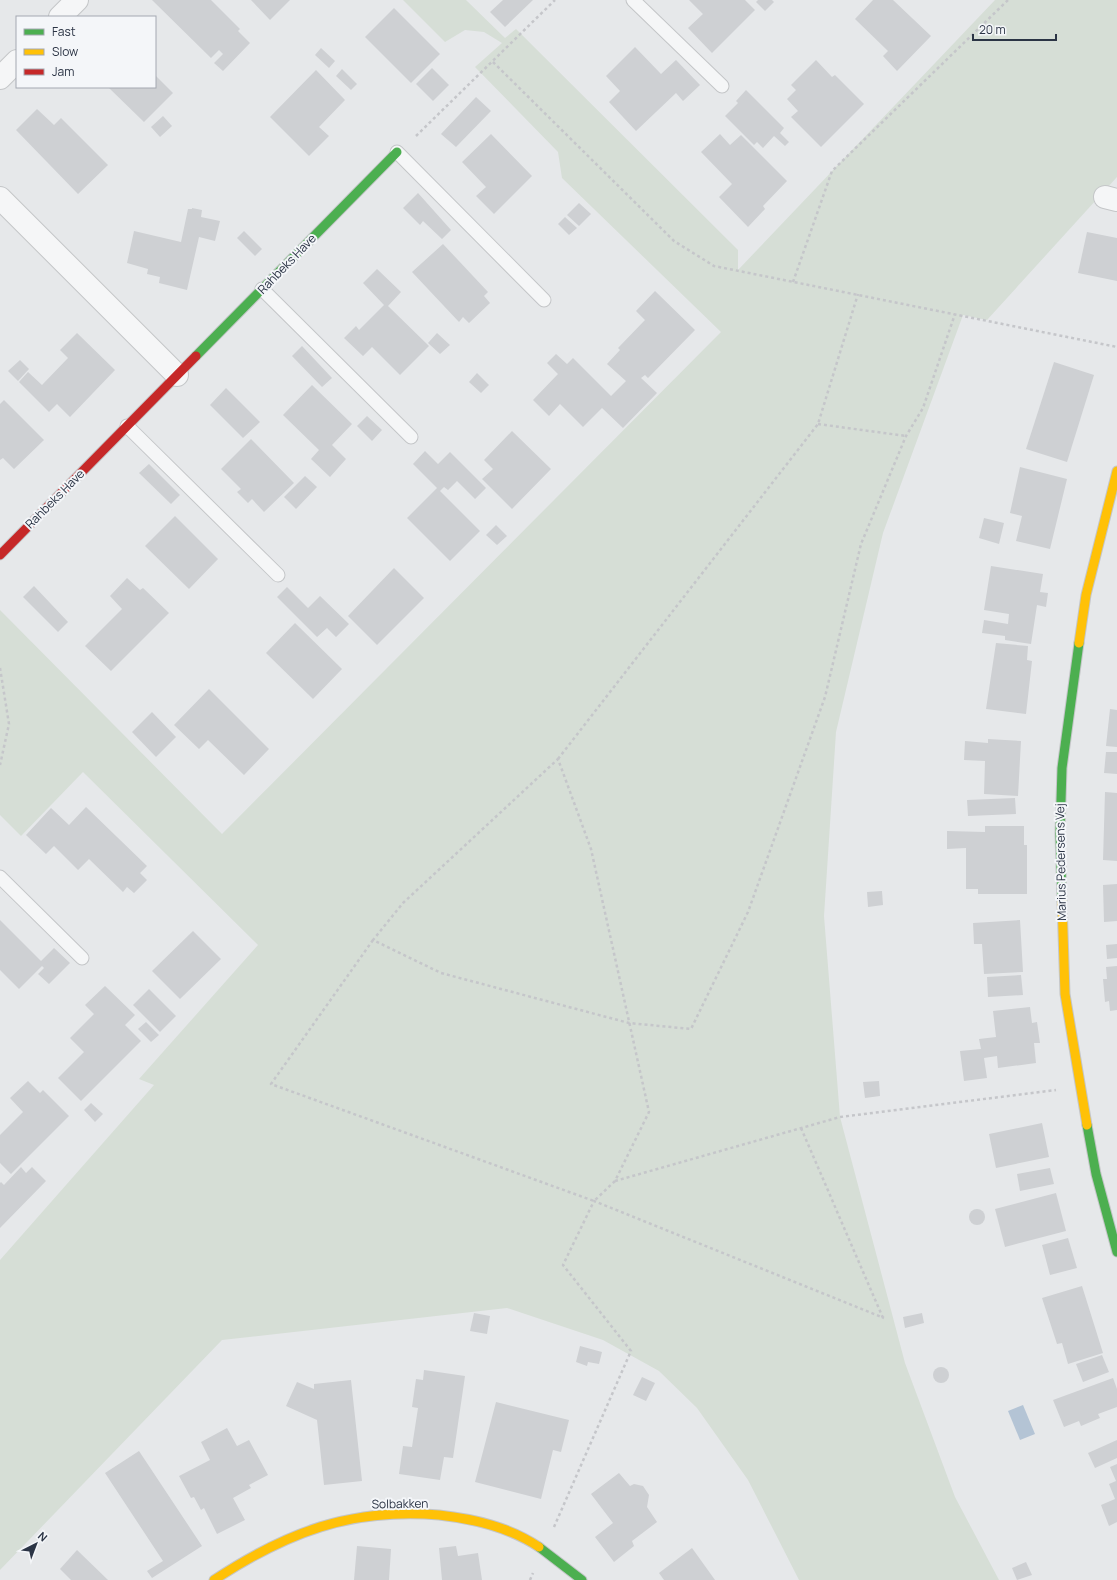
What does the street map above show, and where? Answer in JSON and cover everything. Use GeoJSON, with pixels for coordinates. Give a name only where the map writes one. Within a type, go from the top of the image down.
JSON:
{"type":"FeatureCollection","features":[{"type":"Feature","properties":{"kind":"street"},"geometry":{"type":"LineString","coordinates":[[61,16],[77,0]]}},
{"type":"Feature","properties":{"kind":"street"},"geometry":{"type":"LineString","coordinates":[[0,78],[16,62]]}},
{"type":"Feature","properties":{"kind":"street","name":"Rahbeks Have"},"geometry":{"type":"LineString","coordinates":[[0,555],[397,152]]}},
{"type":"Feature","properties":{"kind":"street"},"geometry":{"type":"LineString","coordinates":[[0,198],[177,375]]}},
{"type":"Feature","properties":{"kind":"street","name":"Marius Pedersens Vej"},"geometry":{"type":"LineString","coordinates":[[1117,471],[1086,595],[1080,627],[1062,768],[1060,833],[1066,994],[1080,1087],[1096,1174],[1117,1252]]}},
{"type":"Feature","properties":{"kind":"street","name":"Solbakken"},"geometry":{"type":"LineString","coordinates":[[214,1580],[253,1555],[289,1539],[345,1520],[381,1514],[425,1514],[496,1526],[516,1533],[545,1549],[582,1580]]}},
{"type":"Feature","properties":{"kind":"lane"},"geometry":{"type":"LineString","coordinates":[[633,0],[722,86]]}},
{"type":"Feature","properties":{"kind":"lane"},"geometry":{"type":"LineString","coordinates":[[397,152],[544,300]]}},
{"type":"Feature","properties":{"kind":"lane"},"geometry":{"type":"LineString","coordinates":[[262,289],[411,437]]}},
{"type":"Feature","properties":{"kind":"lane"},"geometry":{"type":"LineString","coordinates":[[127,426],[278,575]]}},
{"type":"Feature","properties":{"kind":"lane"},"geometry":{"type":"LineString","coordinates":[[0,877],[82,958]]}},
{"type":"Feature","properties":{"kind":"path"},"geometry":{"type":"LineString","coordinates":[[397,152],[493,62],[555,0]]}},
{"type":"Feature","properties":{"kind":"path"},"geometry":{"type":"LineString","coordinates":[[793,282],[832,171],[1008,0]]}},
{"type":"Feature","properties":{"kind":"path"},"geometry":{"type":"LineString","coordinates":[[493,62],[674,241],[714,266],[1117,347]]}},
{"type":"Feature","properties":{"kind":"path"},"geometry":{"type":"LineString","coordinates":[[801,1128],[884,1318],[594,1201],[271,1084],[373,940],[403,903],[558,759],[818,424],[858,294]]}},
{"type":"Feature","properties":{"kind":"path"},"geometry":{"type":"LineString","coordinates":[[373,940],[441,973],[629,1023],[690,1029],[748,912],[825,697],[861,544],[906,436],[923,408],[955,314]]}},
{"type":"Feature","properties":{"kind":"path"},"geometry":{"type":"LineString","coordinates":[[818,424],[906,436]]}},
{"type":"Feature","properties":{"kind":"path"},"geometry":{"type":"LineString","coordinates":[[0,668],[9,724],[0,765]]}},
{"type":"Feature","properties":{"kind":"path"},"geometry":{"type":"LineString","coordinates":[[530,1580],[545,1549],[631,1351],[563,1265],[594,1201],[615,1181],[649,1112],[592,849],[558,759]]}},
{"type":"Feature","properties":{"kind":"path"},"geometry":{"type":"LineString","coordinates":[[615,1181],[840,1117],[1080,1087]]}},
{"type":"Feature","properties":{"kind":"shaded area"},"geometry":{"type":"Polygon","coordinates":[[[403,0],[466,0],[505,38],[516,29],[738,250],[738,270],[995,0],[1117,0],[1117,177],[987,320],[963,315],[883,533],[836,732],[824,916],[840,1117],[905,1363],[955,1497],[999,1580],[799,1580],[748,1480],[697,1408],[659,1371],[603,1340],[507,1308],[222,1340],[0,1570],[0,1260],[154,1085],[139,1079],[258,945],[83,772],[21,836],[0,815],[0,610],[222,834],[721,332],[562,178],[558,152],[475,67],[502,43],[484,32],[465,30],[445,42],[403,0]]]}},
{"type":"Feature","properties":{"kind":"water"},"geometry":{"type":"Polygon","coordinates":[[[1023,1405],[1035,1434],[1020,1440],[1008,1411],[1023,1405]]]}},
{"type":"Feature","properties":{"kind":"building"},"geometry":{"type":"Polygon","coordinates":[[[152,0],[211,0],[240,29],[238,31],[250,43],[223,71],[214,63],[223,54],[219,50],[211,58],[152,0]]]}},
{"type":"Feature","properties":{"kind":"building"},"geometry":{"type":"Polygon","coordinates":[[[251,0],[290,0],[270,20],[251,0]]]}},
{"type":"Feature","properties":{"kind":"building"},"geometry":{"type":"Polygon","coordinates":[[[503,0],[533,0],[505,27],[490,12],[503,0]]]}},
{"type":"Feature","properties":{"kind":"building"},"geometry":{"type":"Polygon","coordinates":[[[689,0],[745,0],[755,10],[712,53],[688,28],[703,14],[689,0]]]}},
{"type":"Feature","properties":{"kind":"building"},"geometry":{"type":"Polygon","coordinates":[[[758,0],[772,0],[774,2],[765,11],[756,2],[758,0]]]}},
{"type":"Feature","properties":{"kind":"building"},"geometry":{"type":"Polygon","coordinates":[[[873,0],[893,0],[931,36],[897,71],[883,56],[888,51],[855,19],[873,0]]]}},
{"type":"Feature","properties":{"kind":"building"},"geometry":{"type":"Polygon","coordinates":[[[394,8],[440,54],[411,83],[365,37],[394,8]]]}},
{"type":"Feature","properties":{"kind":"building"},"geometry":{"type":"Polygon","coordinates":[[[635,47],[661,74],[676,60],[700,85],[683,101],[676,93],[636,131],[609,102],[620,91],[606,76],[635,47]]]}},
{"type":"Feature","properties":{"kind":"building"},"geometry":{"type":"Polygon","coordinates":[[[321,48],[335,61],[329,68],[315,55],[321,48]]]}},
{"type":"Feature","properties":{"kind":"building"},"geometry":{"type":"Polygon","coordinates":[[[816,60],[832,77],[835,75],[864,104],[821,147],[791,117],[798,111],[787,99],[796,90],[791,85],[816,60]]]}},
{"type":"Feature","properties":{"kind":"building"},"geometry":{"type":"Polygon","coordinates":[[[432,68],[449,85],[433,101],[416,84],[432,68]]]}},
{"type":"Feature","properties":{"kind":"building"},"geometry":{"type":"Polygon","coordinates":[[[342,69],[357,84],[351,90],[336,76],[342,69]]]}},
{"type":"Feature","properties":{"kind":"building"},"geometry":{"type":"Polygon","coordinates":[[[316,70],[345,100],[319,127],[329,136],[309,156],[270,117],[316,70]]]}},
{"type":"Feature","properties":{"kind":"building"},"geometry":{"type":"Polygon","coordinates":[[[156,76],[173,93],[144,122],[109,88],[156,88],[156,76]]]}},
{"type":"Feature","properties":{"kind":"building"},"geometry":{"type":"Polygon","coordinates":[[[746,90],[784,128],[780,133],[789,142],[785,146],[774,136],[763,148],[757,142],[754,145],[725,116],[738,103],[736,101],[746,90]]]}},
{"type":"Feature","properties":{"kind":"building"},"geometry":{"type":"Polygon","coordinates":[[[476,97],[491,111],[456,147],[441,134],[476,97]]]}},
{"type":"Feature","properties":{"kind":"building"},"geometry":{"type":"Polygon","coordinates":[[[37,109],[54,125],[61,118],[108,165],[78,194],[16,130],[37,109]]]}},
{"type":"Feature","properties":{"kind":"building"},"geometry":{"type":"Polygon","coordinates":[[[163,116],[172,126],[160,137],[151,127],[163,116]]]}},
{"type":"Feature","properties":{"kind":"building"},"geometry":{"type":"Polygon","coordinates":[[[491,134],[532,176],[494,214],[476,196],[486,187],[462,162],[491,134]]]}},
{"type":"Feature","properties":{"kind":"building"},"geometry":{"type":"Polygon","coordinates":[[[720,134],[730,145],[741,135],[787,181],[763,206],[765,209],[748,227],[719,197],[732,184],[701,152],[720,134]]]}},
{"type":"Feature","properties":{"kind":"building"},"geometry":{"type":"Polygon","coordinates":[[[418,193],[451,230],[442,239],[423,221],[420,225],[403,208],[418,193]]]}},
{"type":"Feature","properties":{"kind":"building"},"geometry":{"type":"Polygon","coordinates":[[[579,203],[591,214],[579,226],[567,215],[579,203]]]}},
{"type":"Feature","properties":{"kind":"building"},"geometry":{"type":"Polygon","coordinates":[[[192,208],[202,210],[201,217],[220,221],[215,241],[199,237],[187,290],[159,283],[160,277],[147,274],[148,269],[127,263],[134,231],[181,242],[188,209],[192,208]]]}},
{"type":"Feature","properties":{"kind":"building"},"geometry":{"type":"Polygon","coordinates":[[[565,217],[577,228],[569,235],[558,224],[565,217]]]}},
{"type":"Feature","properties":{"kind":"building"},"geometry":{"type":"Polygon","coordinates":[[[244,231],[262,249],[255,256],[237,238],[244,231]]]}},
{"type":"Feature","properties":{"kind":"building"},"geometry":{"type":"Polygon","coordinates":[[[1087,232],[1117,238],[1117,281],[1078,273],[1087,232]]]}},
{"type":"Feature","properties":{"kind":"building"},"geometry":{"type":"Polygon","coordinates":[[[443,244],[488,292],[484,296],[490,303],[469,323],[463,317],[459,322],[412,272],[443,244]]]}},
{"type":"Feature","properties":{"kind":"building"},"geometry":{"type":"Polygon","coordinates":[[[377,269],[401,292],[388,306],[429,346],[400,375],[372,347],[363,356],[344,338],[356,326],[359,330],[384,305],[363,283],[377,269]]]}},
{"type":"Feature","properties":{"kind":"building"},"geometry":{"type":"Polygon","coordinates":[[[655,291],[695,330],[648,378],[645,375],[641,378],[657,393],[623,428],[602,408],[583,427],[560,404],[549,416],[533,400],[558,374],[547,363],[556,354],[567,364],[573,358],[611,396],[626,381],[607,364],[620,350],[618,348],[645,320],[636,311],[655,291]]]}},
{"type":"Feature","properties":{"kind":"building"},"geometry":{"type":"Polygon","coordinates":[[[77,333],[115,370],[70,417],[57,404],[49,412],[19,382],[28,372],[42,385],[68,358],[60,350],[77,333]]]}},
{"type":"Feature","properties":{"kind":"building"},"geometry":{"type":"Polygon","coordinates":[[[437,333],[450,345],[440,354],[428,343],[437,333]]]}},
{"type":"Feature","properties":{"kind":"building"},"geometry":{"type":"Polygon","coordinates":[[[302,346],[332,378],[322,387],[292,356],[302,346]]]}},
{"type":"Feature","properties":{"kind":"building"},"geometry":{"type":"Polygon","coordinates":[[[20,360],[29,369],[18,381],[8,371],[20,360]]]}},
{"type":"Feature","properties":{"kind":"building"},"geometry":{"type":"Polygon","coordinates":[[[1054,362],[1094,375],[1067,462],[1026,449],[1054,362]]]}},
{"type":"Feature","properties":{"kind":"building"},"geometry":{"type":"Polygon","coordinates":[[[477,373],[489,385],[481,393],[469,382],[477,373]]]}},
{"type":"Feature","properties":{"kind":"building"},"geometry":{"type":"Polygon","coordinates":[[[312,385],[352,424],[332,445],[346,459],[330,477],[311,459],[319,450],[283,415],[312,385]]]}},
{"type":"Feature","properties":{"kind":"building"},"geometry":{"type":"Polygon","coordinates":[[[226,388],[260,422],[243,438],[210,405],[226,388]]]}},
{"type":"Feature","properties":{"kind":"building"},"geometry":{"type":"Polygon","coordinates":[[[4,400],[44,440],[14,469],[3,458],[0,460],[0,404],[4,400]]]}},
{"type":"Feature","properties":{"kind":"building"},"geometry":{"type":"Polygon","coordinates":[[[367,416],[382,430],[372,441],[357,426],[367,416]]]}},
{"type":"Feature","properties":{"kind":"building"},"geometry":{"type":"Polygon","coordinates":[[[512,431],[551,469],[512,509],[482,479],[493,469],[484,460],[512,431]]]}},
{"type":"Feature","properties":{"kind":"building"},"geometry":{"type":"Polygon","coordinates":[[[251,439],[294,483],[264,512],[252,499],[248,503],[237,492],[241,489],[221,469],[251,439]]]}},
{"type":"Feature","properties":{"kind":"building"},"geometry":{"type":"Polygon","coordinates":[[[425,451],[438,464],[450,452],[486,488],[475,499],[457,481],[448,490],[444,487],[440,491],[480,531],[450,561],[407,518],[437,488],[413,464],[425,451]]]}},
{"type":"Feature","properties":{"kind":"building"},"geometry":{"type":"Polygon","coordinates":[[[149,464],[180,495],[171,504],[139,473],[149,464]]]}},
{"type":"Feature","properties":{"kind":"building"},"geometry":{"type":"Polygon","coordinates":[[[1020,467],[1067,479],[1050,549],[1016,541],[1022,516],[1010,513],[1020,467]]]}},
{"type":"Feature","properties":{"kind":"building"},"geometry":{"type":"Polygon","coordinates":[[[305,476],[317,487],[296,509],[284,497],[305,476]]]}},
{"type":"Feature","properties":{"kind":"building"},"geometry":{"type":"Polygon","coordinates":[[[175,516],[218,559],[189,589],[145,546],[175,516]]]}},
{"type":"Feature","properties":{"kind":"building"},"geometry":{"type":"Polygon","coordinates":[[[984,518],[1004,523],[999,544],[979,538],[984,518]]]}},
{"type":"Feature","properties":{"kind":"building"},"geometry":{"type":"Polygon","coordinates":[[[496,525],[507,536],[497,545],[486,535],[496,525]]]}},
{"type":"Feature","properties":{"kind":"building"},"geometry":{"type":"Polygon","coordinates":[[[991,566],[1043,574],[1040,592],[1048,593],[1046,607],[1037,605],[1031,644],[1005,640],[1005,636],[982,633],[984,620],[1008,624],[1009,614],[984,610],[991,566]]]}},
{"type":"Feature","properties":{"kind":"building"},"geometry":{"type":"Polygon","coordinates":[[[394,568],[424,598],[377,645],[348,616],[394,568]]]}},
{"type":"Feature","properties":{"kind":"building"},"geometry":{"type":"Polygon","coordinates":[[[127,578],[140,590],[143,588],[169,613],[111,671],[85,646],[122,609],[110,596],[127,578]]]}},
{"type":"Feature","properties":{"kind":"building"},"geometry":{"type":"Polygon","coordinates":[[[34,586],[68,622],[58,632],[23,597],[34,586]]]}},
{"type":"Feature","properties":{"kind":"building"},"geometry":{"type":"Polygon","coordinates":[[[287,587],[308,608],[320,596],[349,624],[336,637],[327,628],[317,637],[277,597],[287,587]]]}},
{"type":"Feature","properties":{"kind":"building"},"geometry":{"type":"Polygon","coordinates":[[[295,623],[342,669],[313,699],[266,653],[295,623]]]}},
{"type":"Feature","properties":{"kind":"building"},"geometry":{"type":"Polygon","coordinates":[[[996,643],[1028,646],[1027,660],[1032,661],[1026,714],[986,709],[996,643]]]}},
{"type":"Feature","properties":{"kind":"building"},"geometry":{"type":"Polygon","coordinates":[[[209,689],[269,749],[244,775],[208,740],[199,749],[174,725],[209,689]]]}},
{"type":"Feature","properties":{"kind":"building"},"geometry":{"type":"Polygon","coordinates":[[[1110,709],[1117,710],[1117,747],[1106,746],[1110,709]]]}},
{"type":"Feature","properties":{"kind":"building"},"geometry":{"type":"Polygon","coordinates":[[[152,712],[176,737],[156,757],[132,732],[152,712]]]}},
{"type":"Feature","properties":{"kind":"building"},"geometry":{"type":"Polygon","coordinates":[[[988,739],[1021,741],[1018,796],[984,794],[985,761],[964,760],[965,741],[988,743],[988,739]]]}},
{"type":"Feature","properties":{"kind":"building"},"geometry":{"type":"Polygon","coordinates":[[[1106,752],[1117,752],[1117,774],[1104,773],[1106,752]]]}},
{"type":"Feature","properties":{"kind":"building"},"geometry":{"type":"Polygon","coordinates":[[[1105,792],[1117,793],[1117,861],[1103,860],[1105,792]]]}},
{"type":"Feature","properties":{"kind":"building"},"geometry":{"type":"Polygon","coordinates":[[[1015,798],[1016,814],[968,816],[967,800],[1015,798]]]}},
{"type":"Feature","properties":{"kind":"building"},"geometry":{"type":"Polygon","coordinates":[[[86,807],[147,866],[140,873],[147,880],[134,893],[127,887],[123,892],[89,859],[78,870],[54,846],[46,854],[26,835],[51,808],[69,825],[86,807]]]}},
{"type":"Feature","properties":{"kind":"building"},"geometry":{"type":"Polygon","coordinates":[[[985,826],[1024,826],[1024,845],[1027,845],[1027,894],[978,894],[978,889],[966,889],[966,848],[947,849],[947,831],[985,832],[985,826]]]}},
{"type":"Feature","properties":{"kind":"building"},"geometry":{"type":"Polygon","coordinates":[[[1117,884],[1117,921],[1104,922],[1103,885],[1117,884]]]}},
{"type":"Feature","properties":{"kind":"building"},"geometry":{"type":"Polygon","coordinates":[[[882,891],[883,905],[868,907],[867,892],[882,891]]]}},
{"type":"Feature","properties":{"kind":"building"},"geometry":{"type":"Polygon","coordinates":[[[0,920],[41,961],[54,948],[70,963],[49,984],[38,974],[44,968],[42,966],[19,989],[0,970],[0,920]]]}},
{"type":"Feature","properties":{"kind":"building"},"geometry":{"type":"Polygon","coordinates":[[[1020,920],[1023,972],[984,974],[982,944],[974,944],[973,923],[1020,920]]]}},
{"type":"Feature","properties":{"kind":"building"},"geometry":{"type":"Polygon","coordinates":[[[193,931],[221,959],[180,999],[152,971],[193,931]]]}},
{"type":"Feature","properties":{"kind":"building"},"geometry":{"type":"Polygon","coordinates":[[[1117,944],[1117,958],[1107,959],[1106,945],[1117,944]]]}},
{"type":"Feature","properties":{"kind":"building"},"geometry":{"type":"Polygon","coordinates":[[[1117,966],[1117,1010],[1110,1011],[1109,1001],[1105,1002],[1103,979],[1107,979],[1106,967],[1117,966]]]}},
{"type":"Feature","properties":{"kind":"building"},"geometry":{"type":"Polygon","coordinates":[[[1021,975],[1023,995],[988,997],[987,977],[1021,975]]]}},
{"type":"Feature","properties":{"kind":"building"},"geometry":{"type":"Polygon","coordinates":[[[105,986],[135,1015],[125,1025],[141,1041],[81,1101],[58,1078],[84,1052],[70,1038],[94,1014],[85,1005],[105,986]]]}},
{"type":"Feature","properties":{"kind":"building"},"geometry":{"type":"Polygon","coordinates":[[[149,989],[176,1016],[160,1032],[133,1005],[149,989]]]}},
{"type":"Feature","properties":{"kind":"building"},"geometry":{"type":"Polygon","coordinates":[[[1030,1007],[1032,1023],[1037,1022],[1040,1043],[1034,1043],[1036,1063],[998,1068],[997,1056],[984,1058],[987,1078],[964,1081],[960,1051],[981,1049],[979,1039],[996,1037],[993,1011],[1030,1007]]]}},
{"type":"Feature","properties":{"kind":"building"},"geometry":{"type":"Polygon","coordinates":[[[146,1022],[159,1035],[151,1042],[138,1029],[146,1022]]]}},
{"type":"Feature","properties":{"kind":"building"},"geometry":{"type":"Polygon","coordinates":[[[28,1081],[40,1093],[43,1090],[69,1116],[11,1174],[0,1163],[0,1135],[23,1112],[10,1098],[28,1081]]]}},
{"type":"Feature","properties":{"kind":"building"},"geometry":{"type":"Polygon","coordinates":[[[879,1081],[880,1096],[865,1098],[863,1082],[879,1081]]]}},
{"type":"Feature","properties":{"kind":"building"},"geometry":{"type":"Polygon","coordinates":[[[91,1103],[103,1114],[95,1122],[84,1110],[91,1103]]]}},
{"type":"Feature","properties":{"kind":"building"},"geometry":{"type":"Polygon","coordinates":[[[1042,1123],[1049,1157],[996,1168],[989,1134],[1042,1123]]]}},
{"type":"Feature","properties":{"kind":"building"},"geometry":{"type":"Polygon","coordinates":[[[21,1167],[26,1173],[32,1167],[46,1181],[0,1228],[0,1183],[1,1182],[4,1185],[21,1167]]]}},
{"type":"Feature","properties":{"kind":"building"},"geometry":{"type":"Polygon","coordinates":[[[1050,1168],[1054,1184],[1020,1191],[1017,1174],[1050,1168]]]}},
{"type":"Feature","properties":{"kind":"building"},"geometry":{"type":"Polygon","coordinates":[[[1056,1193],[1066,1231],[1005,1247],[995,1209],[1056,1193]]]}},
{"type":"Feature","properties":{"kind":"building"},"geometry":{"type":"Polygon","coordinates":[[[977,1209],[983,1211],[985,1217],[983,1223],[977,1225],[971,1223],[969,1217],[971,1211],[977,1209]]]}},
{"type":"Feature","properties":{"kind":"building"},"geometry":{"type":"Polygon","coordinates":[[[1068,1238],[1077,1268],[1050,1275],[1042,1245],[1068,1238]]]}},
{"type":"Feature","properties":{"kind":"building"},"geometry":{"type":"Polygon","coordinates":[[[1082,1286],[1103,1353],[1068,1364],[1062,1343],[1057,1344],[1042,1298],[1082,1286]]]}},
{"type":"Feature","properties":{"kind":"building"},"geometry":{"type":"Polygon","coordinates":[[[474,1313],[490,1316],[487,1334],[470,1331],[474,1313]]]}},
{"type":"Feature","properties":{"kind":"building"},"geometry":{"type":"Polygon","coordinates":[[[922,1313],[924,1323],[905,1328],[903,1317],[922,1313]]]}},
{"type":"Feature","properties":{"kind":"building"},"geometry":{"type":"Polygon","coordinates":[[[580,1346],[602,1352],[599,1364],[588,1362],[587,1366],[576,1362],[580,1346]]]}},
{"type":"Feature","properties":{"kind":"building"},"geometry":{"type":"Polygon","coordinates":[[[1102,1355],[1109,1372],[1083,1382],[1076,1364],[1102,1355]]]}},
{"type":"Feature","properties":{"kind":"building"},"geometry":{"type":"Polygon","coordinates":[[[938,1367],[944,1367],[949,1372],[947,1381],[944,1383],[938,1383],[933,1378],[933,1372],[938,1367]]]}},
{"type":"Feature","properties":{"kind":"building"},"geometry":{"type":"Polygon","coordinates":[[[424,1370],[465,1376],[453,1458],[444,1457],[440,1480],[399,1474],[403,1446],[412,1447],[418,1408],[412,1407],[416,1379],[423,1380],[424,1370]]]}},
{"type":"Feature","properties":{"kind":"building"},"geometry":{"type":"Polygon","coordinates":[[[642,1377],[655,1383],[646,1401],[633,1395],[642,1377]]]}},
{"type":"Feature","properties":{"kind":"building"},"geometry":{"type":"Polygon","coordinates":[[[1113,1378],[1117,1389],[1117,1407],[1098,1414],[1100,1418],[1081,1426],[1079,1421],[1064,1427],[1053,1400],[1113,1378]]]}},
{"type":"Feature","properties":{"kind":"building"},"geometry":{"type":"Polygon","coordinates":[[[351,1380],[362,1481],[324,1485],[317,1420],[286,1406],[297,1382],[314,1389],[314,1384],[351,1380]]]}},
{"type":"Feature","properties":{"kind":"building"},"geometry":{"type":"Polygon","coordinates":[[[496,1402],[569,1420],[561,1452],[553,1450],[541,1499],[475,1482],[496,1402]]]}},
{"type":"Feature","properties":{"kind":"building"},"geometry":{"type":"Polygon","coordinates":[[[227,1428],[237,1446],[249,1440],[268,1475],[249,1485],[251,1488],[233,1498],[245,1520],[217,1534],[204,1508],[201,1510],[194,1497],[191,1498],[179,1476],[210,1460],[201,1442],[227,1428]]]}},
{"type":"Feature","properties":{"kind":"building"},"geometry":{"type":"Polygon","coordinates":[[[1117,1440],[1117,1458],[1095,1468],[1088,1453],[1117,1440]]]}},
{"type":"Feature","properties":{"kind":"building"},"geometry":{"type":"Polygon","coordinates":[[[139,1451],[202,1546],[152,1578],[147,1571],[163,1561],[105,1473],[139,1451]]]}},
{"type":"Feature","properties":{"kind":"building"},"geometry":{"type":"Polygon","coordinates":[[[1117,1464],[1117,1522],[1109,1526],[1101,1505],[1115,1499],[1109,1484],[1116,1481],[1110,1467],[1117,1464]]]}},
{"type":"Feature","properties":{"kind":"building"},"geometry":{"type":"Polygon","coordinates":[[[619,1473],[630,1486],[634,1484],[643,1486],[649,1495],[647,1507],[657,1522],[632,1541],[634,1546],[614,1562],[595,1537],[613,1523],[591,1494],[619,1473]]]}},
{"type":"Feature","properties":{"kind":"building"},"geometry":{"type":"Polygon","coordinates":[[[357,1546],[391,1549],[389,1580],[354,1580],[357,1546]]]}},
{"type":"Feature","properties":{"kind":"building"},"geometry":{"type":"Polygon","coordinates":[[[456,1546],[458,1556],[478,1553],[482,1580],[442,1580],[439,1548],[456,1546]]]}},
{"type":"Feature","properties":{"kind":"building"},"geometry":{"type":"Polygon","coordinates":[[[692,1548],[715,1580],[664,1580],[659,1573],[692,1548]]]}},
{"type":"Feature","properties":{"kind":"building"},"geometry":{"type":"Polygon","coordinates":[[[77,1550],[108,1580],[71,1580],[60,1569],[77,1550]]]}},
{"type":"Feature","properties":{"kind":"building"},"geometry":{"type":"Polygon","coordinates":[[[1026,1562],[1032,1575],[1017,1580],[1012,1568],[1026,1562]]]}},
{"type":"Feature","properties":{"kind":"traffic: fast"},"geometry":{"type":"LineString","coordinates":[[196,356],[397,152]]}},
{"type":"Feature","properties":{"kind":"traffic: fast"},"geometry":{"type":"LineString","coordinates":[[1062,901],[1060,833],[1062,768],[1079,643]]}},
{"type":"Feature","properties":{"kind":"traffic: fast"},"geometry":{"type":"LineString","coordinates":[[1087,1125],[1096,1174],[1117,1252]]}},
{"type":"Feature","properties":{"kind":"traffic: fast"},"geometry":{"type":"LineString","coordinates":[[539,1547],[582,1580]]}},
{"type":"Feature","properties":{"kind":"traffic: slow"},"geometry":{"type":"LineString","coordinates":[[1079,643],[1086,595],[1117,471]]}},
{"type":"Feature","properties":{"kind":"traffic: slow"},"geometry":{"type":"LineString","coordinates":[[1062,901],[1065,994],[1087,1125]]}},
{"type":"Feature","properties":{"kind":"traffic: slow"},"geometry":{"type":"LineString","coordinates":[[214,1580],[241,1563],[294,1536],[320,1527],[377,1515],[439,1515],[466,1519],[504,1529],[539,1547]]}},
{"type":"Feature","properties":{"kind":"traffic: jam"},"geometry":{"type":"LineString","coordinates":[[0,555],[196,356]]}}]}
